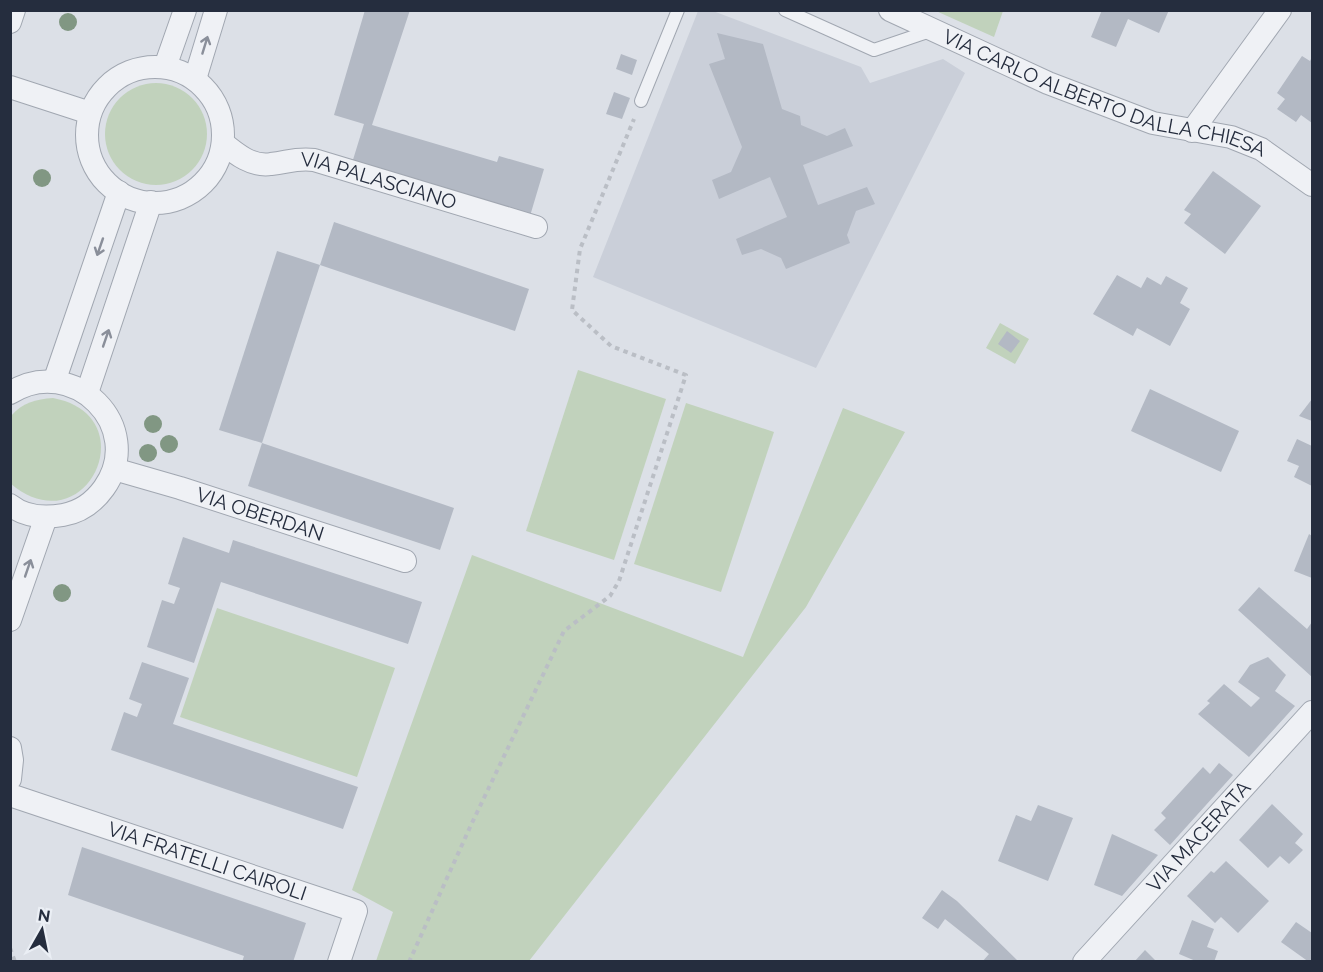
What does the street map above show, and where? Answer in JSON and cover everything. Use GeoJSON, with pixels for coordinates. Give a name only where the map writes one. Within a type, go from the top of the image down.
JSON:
{"type":"FeatureCollection","features":[{"type":"Feature","properties":{"kind":"street"},"geometry":{"type":"LineString","coordinates":[[10,22],[14,10]]}},
{"type":"Feature","properties":{"kind":"street"},"geometry":{"type":"LineString","coordinates":[[165,68],[185,10]]}},
{"type":"Feature","properties":{"kind":"street"},"geometry":{"type":"LineString","coordinates":[[195,79],[216,10]]}},
{"type":"Feature","properties":{"kind":"street","name":"VIA CARLO ALBERTO DALLA CHIESA"},"geometry":{"type":"LineString","coordinates":[[890,10],[1048,82],[1153,123],[1232,137],[1261,149],[1312,185]]}},
{"type":"Feature","properties":{"kind":"street"},"geometry":{"type":"LineString","coordinates":[[1192,131],[1280,10]]}},
{"type":"Feature","properties":{"kind":"street"},"geometry":{"type":"LineString","coordinates":[[165,68],[183,72],[195,79],[217,106],[223,131],[223,143],[214,168],[199,187],[177,199],[140,201],[119,192],[102,177],[91,158],[87,135],[90,113],[101,93],[118,78],[139,69],[165,68]]}},
{"type":"Feature","properties":{"kind":"street"},"geometry":{"type":"LineString","coordinates":[[10,87],[90,113]]}},
{"type":"Feature","properties":{"kind":"street","name":"VIA PALASCIANO"},"geometry":{"type":"LineString","coordinates":[[223,143],[245,159],[255,163],[270,165],[298,158],[314,160],[536,227]]}},
{"type":"Feature","properties":{"kind":"street"},"geometry":{"type":"LineString","coordinates":[[54,382],[119,192]]}},
{"type":"Feature","properties":{"kind":"street"},"geometry":{"type":"LineString","coordinates":[[87,393],[151,202]]}},
{"type":"Feature","properties":{"kind":"street"},"geometry":{"type":"LineString","coordinates":[[10,393],[34,383],[54,382],[66,384],[87,393],[102,407],[112,424],[116,443],[114,469],[102,492],[86,506],[67,514],[46,517],[12,512]]}},
{"type":"Feature","properties":{"kind":"street","name":"VIA OBERDAN"},"geometry":{"type":"LineString","coordinates":[[114,469],[405,561]]}},
{"type":"Feature","properties":{"kind":"street"},"geometry":{"type":"LineString","coordinates":[[10,620],[46,517]]}},
{"type":"Feature","properties":{"kind":"street","name":"VIA MACERATA"},"geometry":{"type":"LineString","coordinates":[[1084,962],[1312,712]]}},
{"type":"Feature","properties":{"kind":"street"},"geometry":{"type":"LineString","coordinates":[[10,748],[12,760],[10,779]]}},
{"type":"Feature","properties":{"kind":"street","name":"VIA FRATELLI CAIROLI"},"geometry":{"type":"LineString","coordinates":[[10,795],[356,911],[339,962]]}},
{"type":"Feature","properties":{"kind":"lane"},"geometry":{"type":"LineString","coordinates":[[641,101],[678,10]]}},
{"type":"Feature","properties":{"kind":"lane"},"geometry":{"type":"LineString","coordinates":[[785,10],[874,50],[935,30]]}},
{"type":"Feature","properties":{"kind":"path"},"geometry":{"type":"LineString","coordinates":[[409,962],[471,825],[564,631],[610,596],[620,581],[686,375],[611,346],[572,310],[580,249],[641,101]]}},
{"type":"Feature","properties":{"kind":"path"},"geometry":{"type":"LineString","coordinates":[[10,948],[15,962]]}},
{"type":"Feature","properties":{"kind":"shaded area"},"geometry":{"type":"Polygon","coordinates":[[[698,11],[713,11],[861,67],[870,83],[943,59],[965,73],[816,368],[593,277],[698,11]]]}},
{"type":"Feature","properties":{"kind":"green space"},"geometry":{"type":"Polygon","coordinates":[[[936,11],[1003,11],[994,37],[936,11]]]}},
{"type":"Feature","properties":{"kind":"green space"},"geometry":{"type":"Polygon","coordinates":[[[156,83],[176,87],[192,98],[203,114],[207,134],[203,154],[192,170],[176,181],[156,185],[136,181],[120,170],[109,154],[105,134],[109,114],[120,98],[136,87],[156,83]]]}},
{"type":"Feature","properties":{"kind":"green space"},"geometry":{"type":"Polygon","coordinates":[[[1000,323],[1029,339],[1015,364],[986,348],[1000,323]]]}},
{"type":"Feature","properties":{"kind":"green space"},"geometry":{"type":"Polygon","coordinates":[[[578,370],[666,399],[614,560],[526,531],[578,370]]]}},
{"type":"Feature","properties":{"kind":"green space"},"geometry":{"type":"Polygon","coordinates":[[[53,398],[82,409],[97,428],[101,450],[95,472],[82,489],[62,500],[37,499],[10,483],[11,416],[30,402],[53,398]]]}},
{"type":"Feature","properties":{"kind":"green space"},"geometry":{"type":"Polygon","coordinates":[[[686,403],[774,432],[721,592],[634,564],[686,403]]]}},
{"type":"Feature","properties":{"kind":"green space"},"geometry":{"type":"Polygon","coordinates":[[[843,408],[905,432],[806,607],[529,961],[376,961],[393,912],[352,890],[472,555],[743,657],[843,408]]]}},
{"type":"Feature","properties":{"kind":"green space"},"geometry":{"type":"Polygon","coordinates":[[[217,608],[395,668],[357,777],[180,717],[217,608]]]}},
{"type":"Feature","properties":{"kind":"building"},"geometry":{"type":"Polygon","coordinates":[[[365,10],[410,10],[372,125],[497,162],[499,156],[544,169],[530,216],[352,163],[364,124],[334,115],[365,10]]]}},
{"type":"Feature","properties":{"kind":"building"},"geometry":{"type":"Polygon","coordinates":[[[1102,10],[1169,10],[1159,33],[1128,19],[1116,47],[1091,37],[1102,10]]]}},
{"type":"Feature","properties":{"kind":"building"},"geometry":{"type":"Polygon","coordinates":[[[717,33],[763,44],[782,109],[800,116],[801,125],[827,136],[845,128],[853,146],[803,165],[818,205],[867,187],[875,204],[856,211],[847,235],[850,243],[786,269],[781,258],[761,249],[742,255],[736,239],[787,217],[770,177],[719,199],[712,180],[731,172],[742,147],[709,64],[725,59],[717,33]]]}},
{"type":"Feature","properties":{"kind":"building"},"geometry":{"type":"Polygon","coordinates":[[[621,54],[637,60],[632,75],[616,69],[621,54]]]}},
{"type":"Feature","properties":{"kind":"building"},"geometry":{"type":"Polygon","coordinates":[[[1302,56],[1310,61],[1312,57],[1312,123],[1301,115],[1296,122],[1277,109],[1285,99],[1277,93],[1302,56]]]}},
{"type":"Feature","properties":{"kind":"building"},"geometry":{"type":"Polygon","coordinates":[[[614,92],[630,98],[622,119],[606,114],[614,92]]]}},
{"type":"Feature","properties":{"kind":"building"},"geometry":{"type":"Polygon","coordinates":[[[1213,171],[1261,206],[1225,254],[1184,223],[1191,214],[1184,210],[1213,171]]]}},
{"type":"Feature","properties":{"kind":"building"},"geometry":{"type":"Polygon","coordinates":[[[334,222],[529,289],[515,331],[320,265],[334,222]]]}},
{"type":"Feature","properties":{"kind":"building"},"geometry":{"type":"Polygon","coordinates":[[[277,251],[320,265],[262,443],[219,430],[277,251]]]}},
{"type":"Feature","properties":{"kind":"building"},"geometry":{"type":"Polygon","coordinates":[[[1117,275],[1141,288],[1147,277],[1161,285],[1166,276],[1188,288],[1180,303],[1190,309],[1170,346],[1137,328],[1133,336],[1093,314],[1117,275]]]}},
{"type":"Feature","properties":{"kind":"building"},"geometry":{"type":"Polygon","coordinates":[[[1007,331],[1020,341],[1011,353],[998,344],[1007,331]]]}},
{"type":"Feature","properties":{"kind":"building"},"geometry":{"type":"Polygon","coordinates":[[[1150,389],[1239,431],[1221,472],[1131,431],[1150,389]]]}},
{"type":"Feature","properties":{"kind":"building"},"geometry":{"type":"Polygon","coordinates":[[[1312,399],[1312,421],[1299,416],[1312,399]]]}},
{"type":"Feature","properties":{"kind":"building"},"geometry":{"type":"Polygon","coordinates":[[[1297,439],[1312,446],[1312,486],[1294,477],[1299,466],[1287,461],[1297,439]]]}},
{"type":"Feature","properties":{"kind":"building"},"geometry":{"type":"Polygon","coordinates":[[[262,443],[454,508],[440,550],[248,486],[262,443]]]}},
{"type":"Feature","properties":{"kind":"building"},"geometry":{"type":"Polygon","coordinates":[[[1309,534],[1312,536],[1312,578],[1294,571],[1309,534]]]}},
{"type":"Feature","properties":{"kind":"building"},"geometry":{"type":"Polygon","coordinates":[[[183,537],[229,553],[233,540],[422,602],[408,644],[221,582],[194,663],[147,647],[162,600],[174,604],[180,588],[168,584],[183,537]]]}},
{"type":"Feature","properties":{"kind":"building"},"geometry":{"type":"Polygon","coordinates":[[[1259,587],[1307,629],[1312,622],[1312,677],[1238,610],[1259,587]]]}},
{"type":"Feature","properties":{"kind":"building"},"geometry":{"type":"Polygon","coordinates":[[[1268,657],[1286,675],[1275,691],[1295,706],[1249,757],[1198,714],[1210,703],[1207,701],[1224,684],[1251,707],[1260,698],[1238,682],[1250,665],[1268,657]]]}},
{"type":"Feature","properties":{"kind":"building"},"geometry":{"type":"Polygon","coordinates":[[[142,662],[189,678],[173,724],[358,787],[343,829],[111,750],[124,712],[137,717],[142,704],[129,699],[142,662]]]}},
{"type":"Feature","properties":{"kind":"building"},"geometry":{"type":"Polygon","coordinates":[[[1219,763],[1233,775],[1170,845],[1154,830],[1166,818],[1161,813],[1203,767],[1210,774],[1219,763]]]}},
{"type":"Feature","properties":{"kind":"building"},"geometry":{"type":"Polygon","coordinates":[[[1272,804],[1303,834],[1295,843],[1303,850],[1289,864],[1280,856],[1268,868],[1239,840],[1272,804]]]}},
{"type":"Feature","properties":{"kind":"building"},"geometry":{"type":"Polygon","coordinates":[[[1038,805],[1073,818],[1048,881],[998,861],[1016,815],[1031,821],[1038,805]]]}},
{"type":"Feature","properties":{"kind":"building"},"geometry":{"type":"Polygon","coordinates":[[[1112,834],[1158,855],[1122,896],[1094,885],[1112,834]]]}},
{"type":"Feature","properties":{"kind":"building"},"geometry":{"type":"Polygon","coordinates":[[[82,847],[306,923],[293,962],[242,962],[244,956],[68,895],[82,847]]]}},
{"type":"Feature","properties":{"kind":"building"},"geometry":{"type":"Polygon","coordinates":[[[1226,861],[1269,901],[1238,933],[1221,917],[1215,923],[1187,896],[1211,871],[1214,873],[1226,861]]]}},
{"type":"Feature","properties":{"kind":"building"},"geometry":{"type":"Polygon","coordinates":[[[942,890],[957,901],[1019,962],[982,962],[989,954],[945,919],[938,929],[922,918],[942,890]]]}},
{"type":"Feature","properties":{"kind":"building"},"geometry":{"type":"Polygon","coordinates":[[[1192,920],[1214,929],[1207,947],[1218,951],[1214,962],[1198,962],[1179,954],[1192,920]]]}},
{"type":"Feature","properties":{"kind":"building"},"geometry":{"type":"Polygon","coordinates":[[[1296,922],[1312,933],[1312,962],[1281,942],[1296,922]]]}},
{"type":"Feature","properties":{"kind":"building"},"geometry":{"type":"Polygon","coordinates":[[[1145,950],[1157,962],[1134,962],[1145,950]]]}}]}
